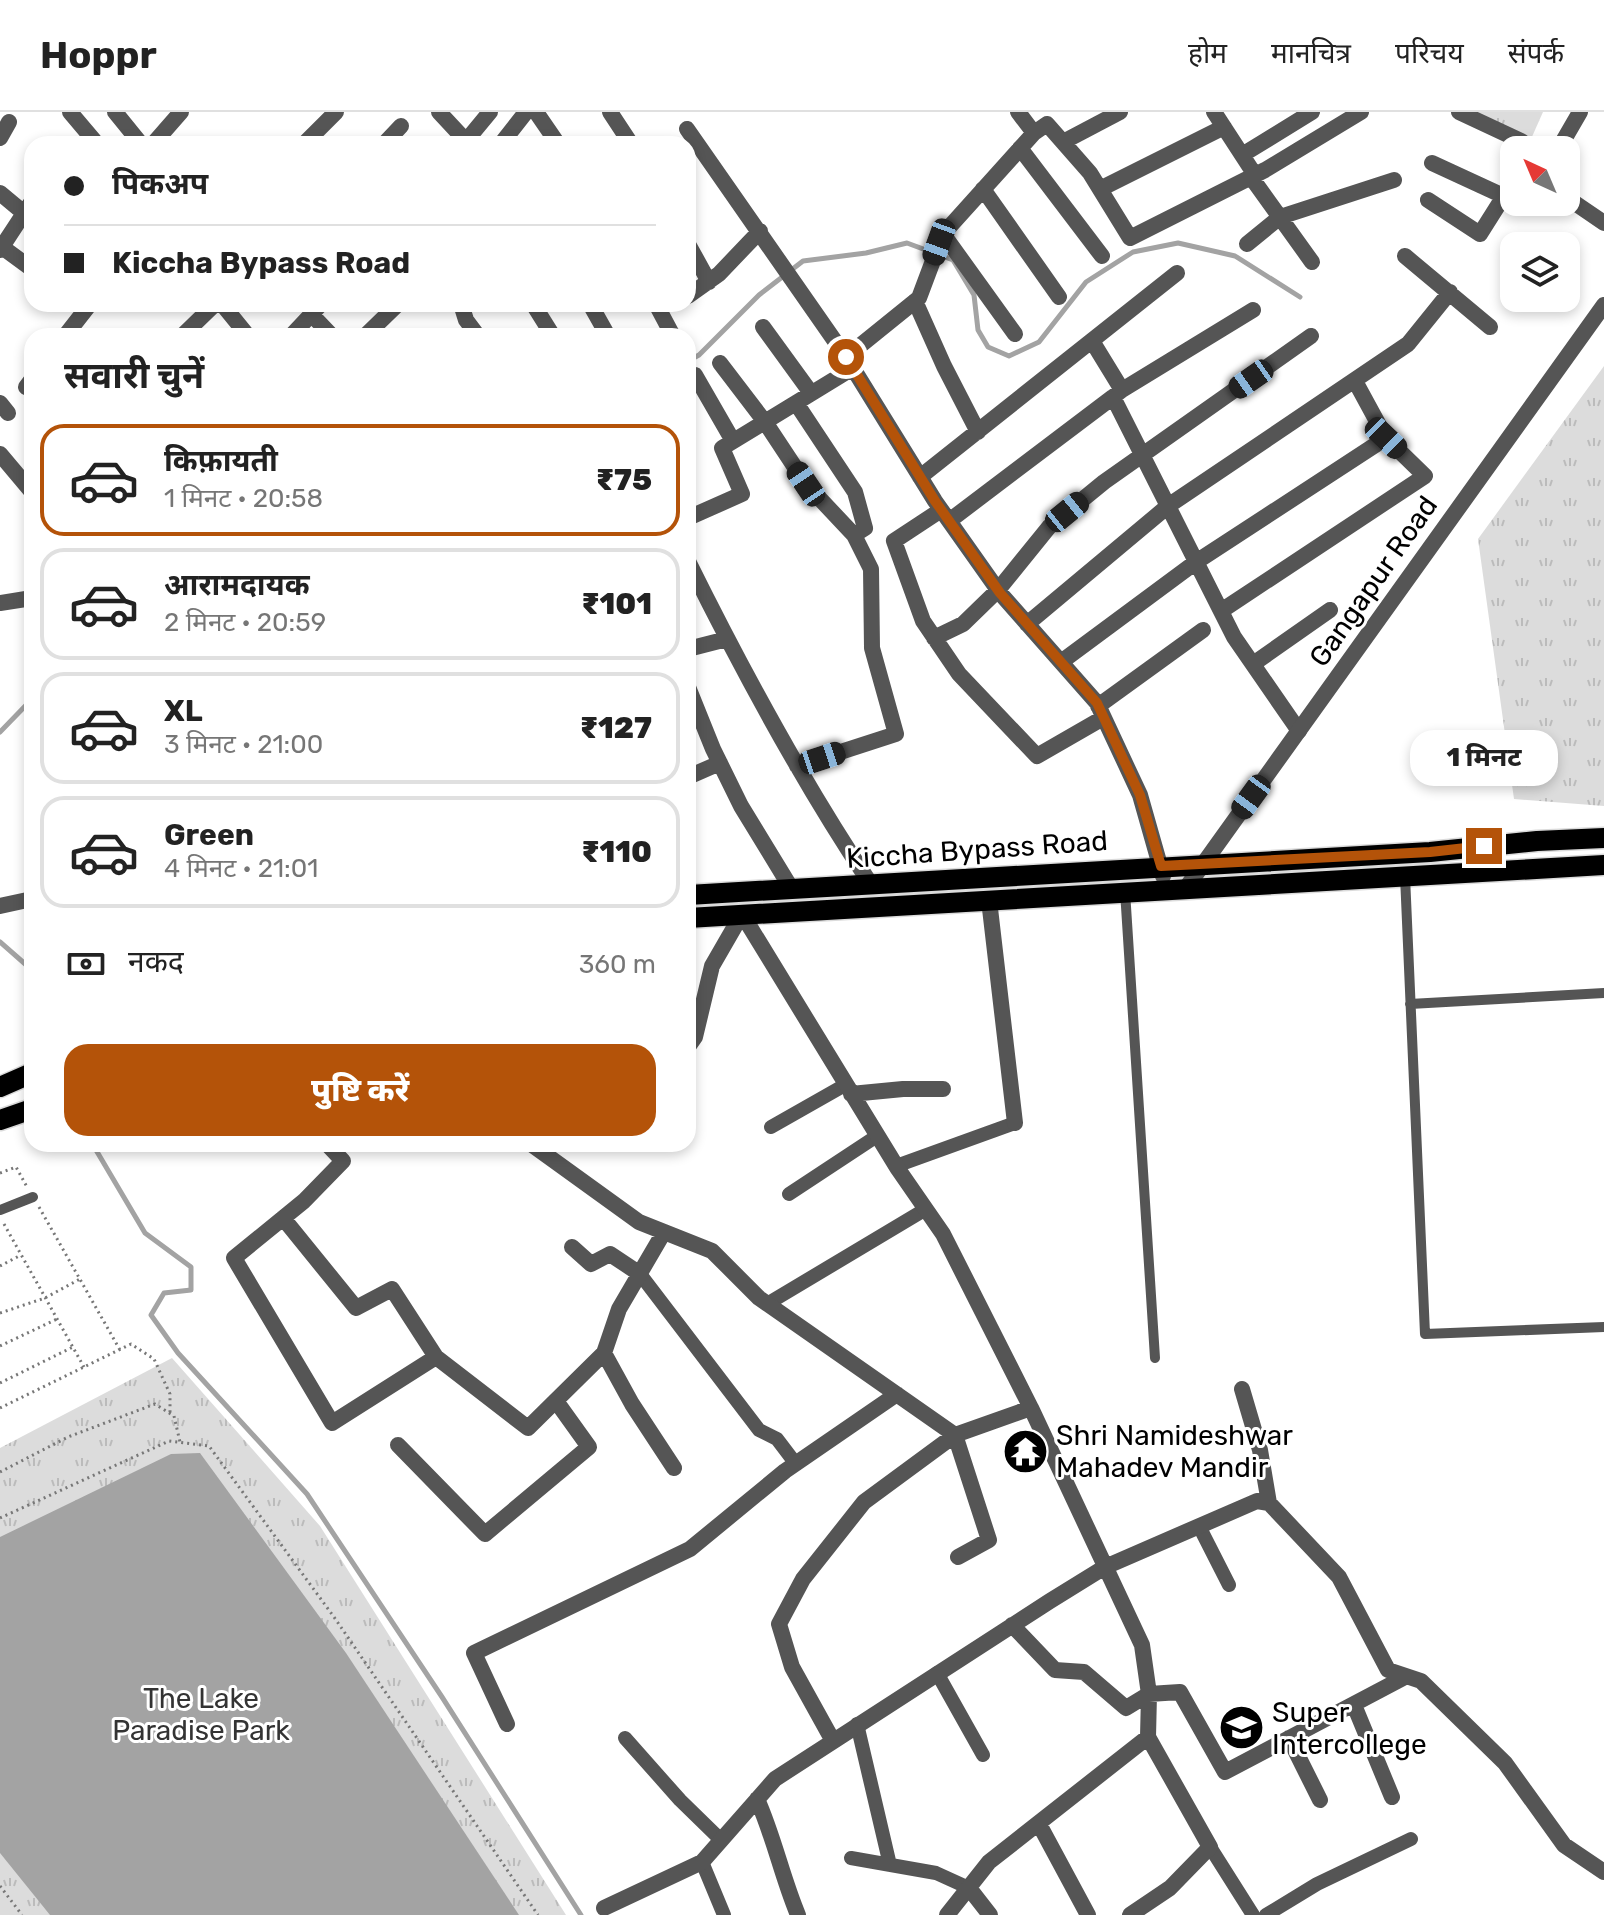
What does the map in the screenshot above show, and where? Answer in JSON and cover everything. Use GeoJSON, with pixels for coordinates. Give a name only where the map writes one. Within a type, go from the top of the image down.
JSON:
{"type":"FeatureCollection","features":[{"type":"Feature","properties":{"kind":"main road","name":"Kiccha Bypass Road"},"geometry":{"type":"LineString","coordinates":[[696,894],[1430,852],[1604,838]]}},
{"type":"Feature","properties":{"kind":"main road"},"geometry":{"type":"LineString","coordinates":[[1251,862],[1253,885]]}},
{"type":"Feature","properties":{"kind":"main road"},"geometry":{"type":"LineString","coordinates":[[696,917],[1604,865]]}},
{"type":"Feature","properties":{"kind":"main road"},"geometry":{"type":"LineString","coordinates":[[1125,868],[1125,891]]}},
{"type":"Feature","properties":{"kind":"main road"},"geometry":{"type":"LineString","coordinates":[[870,883],[870,907]]}},
{"type":"Feature","properties":{"kind":"main road"},"geometry":{"type":"LineString","coordinates":[[741,891],[742,914]]}},
{"type":"Feature","properties":{"kind":"main road"},"geometry":{"type":"LineString","coordinates":[[0,1087],[24,1076]]}},
{"type":"Feature","properties":{"kind":"main road"},"geometry":{"type":"LineString","coordinates":[[0,1120],[24,1112]]}},
{"type":"Feature","properties":{"kind":"street"},"geometry":{"type":"LineString","coordinates":[[70,112],[90,136]]}},
{"type":"Feature","properties":{"kind":"street"},"geometry":{"type":"LineString","coordinates":[[115,112],[134,136]]}},
{"type":"Feature","properties":{"kind":"street"},"geometry":{"type":"LineString","coordinates":[[160,136],[181,112]]}},
{"type":"Feature","properties":{"kind":"street"},"geometry":{"type":"LineString","coordinates":[[312,136],[336,112]]}},
{"type":"Feature","properties":{"kind":"street"},"geometry":{"type":"LineString","coordinates":[[439,112],[461,136]]}},
{"type":"Feature","properties":{"kind":"street"},"geometry":{"type":"LineString","coordinates":[[470,136],[490,112]]}},
{"type":"Feature","properties":{"kind":"street"},"geometry":{"type":"LineString","coordinates":[[507,136],[526,112]]}},
{"type":"Feature","properties":{"kind":"street"},"geometry":{"type":"LineString","coordinates":[[536,112],[552,136]]}},
{"type":"Feature","properties":{"kind":"street"},"geometry":{"type":"LineString","coordinates":[[610,112],[626,136]]}},
{"type":"Feature","properties":{"kind":"street"},"geometry":{"type":"LineString","coordinates":[[1018,112],[1034,133]]}},
{"type":"Feature","properties":{"kind":"street"},"geometry":{"type":"LineString","coordinates":[[1063,142],[1120,112]]}},
{"type":"Feature","properties":{"kind":"street"},"geometry":{"type":"LineString","coordinates":[[1214,112],[1312,262]]}},
{"type":"Feature","properties":{"kind":"street"},"geometry":{"type":"LineString","coordinates":[[1242,155],[1312,112]]}},
{"type":"Feature","properties":{"kind":"street"},"geometry":{"type":"LineString","coordinates":[[696,514],[742,494],[722,448],[811,393],[850,362],[919,298],[941,238],[1020,148],[1047,124],[1090,173],[1130,238],[1253,176],[1361,112]]}},
{"type":"Feature","properties":{"kind":"street"},"geometry":{"type":"LineString","coordinates":[[1459,112],[1510,136]]}},
{"type":"Feature","properties":{"kind":"street"},"geometry":{"type":"LineString","coordinates":[[1566,136],[1580,112]]}},
{"type":"Feature","properties":{"kind":"street"},"geometry":{"type":"LineString","coordinates":[[0,138],[9,122]]}},
{"type":"Feature","properties":{"kind":"street"},"geometry":{"type":"LineString","coordinates":[[392,136],[401,126]]}},
{"type":"Feature","properties":{"kind":"street"},"geometry":{"type":"LineString","coordinates":[[1100,189],[1224,127]]}},
{"type":"Feature","properties":{"kind":"street"},"geometry":{"type":"LineString","coordinates":[[687,129],[692,136]]}},
{"type":"Feature","properties":{"kind":"street"},"geometry":{"type":"LineString","coordinates":[[696,142],[850,362],[920,477],[998,590],[1101,712],[1140,795],[1161,866],[1176,888]]}},
{"type":"Feature","properties":{"kind":"street"},"geometry":{"type":"LineString","coordinates":[[1020,148],[1102,256]]}},
{"type":"Feature","properties":{"kind":"street"},"geometry":{"type":"LineString","coordinates":[[1432,163],[1500,192]]}},
{"type":"Feature","properties":{"kind":"street"},"geometry":{"type":"LineString","coordinates":[[1247,244],[1280,217],[1394,180]]}},
{"type":"Feature","properties":{"kind":"street"},"geometry":{"type":"LineString","coordinates":[[983,189],[1059,297]]}},
{"type":"Feature","properties":{"kind":"street"},"geometry":{"type":"LineString","coordinates":[[0,193],[24,205]]}},
{"type":"Feature","properties":{"kind":"street"},"geometry":{"type":"LineString","coordinates":[[1428,200],[1480,234],[1500,208]]}},
{"type":"Feature","properties":{"kind":"street"},"geometry":{"type":"LineString","coordinates":[[1580,207],[1604,223]]}},
{"type":"Feature","properties":{"kind":"street"},"geometry":{"type":"LineString","coordinates":[[24,213],[1,248],[24,264]]}},
{"type":"Feature","properties":{"kind":"street"},"geometry":{"type":"LineString","coordinates":[[696,291],[719,274],[760,231]]}},
{"type":"Feature","properties":{"kind":"street"},"geometry":{"type":"LineString","coordinates":[[941,238],[1015,334]]}},
{"type":"Feature","properties":{"kind":"street"},"geometry":{"type":"LineString","coordinates":[[1405,256],[1490,327]]}},
{"type":"Feature","properties":{"kind":"street"},"geometry":{"type":"LineString","coordinates":[[696,258],[709,282]]}},
{"type":"Feature","properties":{"kind":"street"},"geometry":{"type":"LineString","coordinates":[[920,477],[1177,273]]}},
{"type":"Feature","properties":{"kind":"street"},"geometry":{"type":"LineString","coordinates":[[1027,624],[1168,506],[1408,344],[1450,292]]}},
{"type":"Feature","properties":{"kind":"street"},"geometry":{"type":"LineString","coordinates":[[915,301],[978,432]]}},
{"type":"Feature","properties":{"kind":"street","name":"Gangapur Road"},"geometry":{"type":"LineString","coordinates":[[1176,888],[1204,863],[1604,305]]}},
{"type":"Feature","properties":{"kind":"street"},"geometry":{"type":"LineString","coordinates":[[1203,630],[1101,712],[1037,756],[959,674],[934,638],[923,621],[894,541],[945,515],[1117,394],[1253,310]]}},
{"type":"Feature","properties":{"kind":"street"},"geometry":{"type":"LineString","coordinates":[[71,328],[84,312]]}},
{"type":"Feature","properties":{"kind":"street"},"geometry":{"type":"LineString","coordinates":[[193,328],[216,312]]}},
{"type":"Feature","properties":{"kind":"street"},"geometry":{"type":"LineString","coordinates":[[229,312],[242,328]]}},
{"type":"Feature","properties":{"kind":"street"},"geometry":{"type":"LineString","coordinates":[[298,328],[313,312]]}},
{"type":"Feature","properties":{"kind":"street"},"geometry":{"type":"LineString","coordinates":[[373,328],[390,312]]}},
{"type":"Feature","properties":{"kind":"street"},"geometry":{"type":"LineString","coordinates":[[763,327],[811,393]]}},
{"type":"Feature","properties":{"kind":"street"},"geometry":{"type":"LineString","coordinates":[[934,638],[963,624],[998,590],[1049,527],[1141,454],[1311,336]]}},
{"type":"Feature","properties":{"kind":"street"},"geometry":{"type":"LineString","coordinates":[[1092,341],[1141,454],[1234,637],[1299,731]]}},
{"type":"Feature","properties":{"kind":"street"},"geometry":{"type":"LineString","coordinates":[[720,363],[765,422],[806,484],[854,535],[871,569],[872,648],[896,734],[797,766]]}},
{"type":"Feature","properties":{"kind":"street"},"geometry":{"type":"LineString","coordinates":[[696,377],[733,441]]}},
{"type":"Feature","properties":{"kind":"street"},"geometry":{"type":"LineString","coordinates":[[1221,611],[1425,476],[1386,438],[1355,381]]}},
{"type":"Feature","properties":{"kind":"street"},"geometry":{"type":"LineString","coordinates":[[796,403],[855,492],[865,528],[854,535]]}},
{"type":"Feature","properties":{"kind":"street"},"geometry":{"type":"LineString","coordinates":[[1061,662],[1196,562],[1386,438]]}},
{"type":"Feature","properties":{"kind":"street"},"geometry":{"type":"LineString","coordinates":[[0,454],[24,482]]}},
{"type":"Feature","properties":{"kind":"street"},"geometry":{"type":"LineString","coordinates":[[696,577],[797,766],[870,883]]}},
{"type":"Feature","properties":{"kind":"street"},"geometry":{"type":"LineString","coordinates":[[0,603],[24,599]]}},
{"type":"Feature","properties":{"kind":"street"},"geometry":{"type":"LineString","coordinates":[[1253,664],[1330,610]]}},
{"type":"Feature","properties":{"kind":"street"},"geometry":{"type":"LineString","coordinates":[[696,647],[727,639]]}},
{"type":"Feature","properties":{"kind":"street"},"geometry":{"type":"LineString","coordinates":[[696,706],[741,806],[791,888]]}},
{"type":"Feature","properties":{"kind":"street"},"geometry":{"type":"LineString","coordinates":[[696,774],[720,763]]}},
{"type":"Feature","properties":{"kind":"street"},"geometry":{"type":"LineString","coordinates":[[896,1166],[1015,1123],[989,900]]}},
{"type":"Feature","properties":{"kind":"street"},"geometry":{"type":"LineString","coordinates":[[0,906],[24,901]]}},
{"type":"Feature","properties":{"kind":"street"},"geometry":{"type":"LineString","coordinates":[[696,1033],[712,966],[742,914],[877,1136],[943,1234],[1031,1408],[1142,1645],[1149,1694],[1148,1737],[1210,1847],[1253,1915]]}},
{"type":"Feature","properties":{"kind":"street"},"geometry":{"type":"LineString","coordinates":[[771,1127],[848,1089],[943,1089]]}},
{"type":"Feature","properties":{"kind":"street"},"geometry":{"type":"LineString","coordinates":[[789,1194],[877,1136]]}},
{"type":"Feature","properties":{"kind":"street"},"geometry":{"type":"LineString","coordinates":[[335,1152],[343,1161],[304,1201],[234,1258],[332,1423],[436,1357]]}},
{"type":"Feature","properties":{"kind":"street"},"geometry":{"type":"LineString","coordinates":[[542,1152],[639,1222],[712,1251],[767,1304],[955,1435],[989,1540],[958,1557]]}},
{"type":"Feature","properties":{"kind":"street"},"geometry":{"type":"LineString","coordinates":[[767,1304],[926,1209]]}},
{"type":"Feature","properties":{"kind":"street"},"geometry":{"type":"LineString","coordinates":[[283,1218],[356,1308],[392,1289],[436,1357],[528,1428],[604,1353],[619,1309],[664,1232]]}},
{"type":"Feature","properties":{"kind":"street"},"geometry":{"type":"LineString","coordinates":[[572,1247],[591,1264],[610,1254],[640,1274],[759,1430],[777,1439],[796,1464]]}},
{"type":"Feature","properties":{"kind":"street"},"geometry":{"type":"LineString","coordinates":[[604,1353],[632,1404],[674,1468]]}},
{"type":"Feature","properties":{"kind":"street"},"geometry":{"type":"LineString","coordinates":[[1242,1389],[1260,1450],[1269,1503],[1339,1577],[1388,1670],[1421,1681],[1505,1763],[1564,1845],[1604,1872]]}},
{"type":"Feature","properties":{"kind":"street"},"geometry":{"type":"LineString","coordinates":[[507,1724],[474,1653],[690,1549],[796,1464],[897,1394]]}},
{"type":"Feature","properties":{"kind":"street"},"geometry":{"type":"LineString","coordinates":[[398,1445],[485,1534],[589,1447],[556,1401]]}},
{"type":"Feature","properties":{"kind":"street"},"geometry":{"type":"LineString","coordinates":[[833,1741],[792,1667],[779,1624],[803,1579],[864,1502],[955,1435],[1031,1408]]}},
{"type":"Feature","properties":{"kind":"street"},"geometry":{"type":"LineString","coordinates":[[604,1908],[702,1862],[775,1779],[1105,1567],[1257,1501],[1269,1503]]}},
{"type":"Feature","properties":{"kind":"street"},"geometry":{"type":"LineString","coordinates":[[1199,1526],[1229,1585]]}},
{"type":"Feature","properties":{"kind":"street"},"geometry":{"type":"LineString","coordinates":[[1012,1625],[1055,1670],[1084,1672],[1126,1708],[1149,1694],[1180,1692],[1225,1772],[1405,1677]]}},
{"type":"Feature","properties":{"kind":"street"},"geometry":{"type":"LineString","coordinates":[[937,1673],[983,1755]]}},
{"type":"Feature","properties":{"kind":"street"},"geometry":{"type":"LineString","coordinates":[[1354,1705],[1392,1797]]}},
{"type":"Feature","properties":{"kind":"street"},"geometry":{"type":"LineString","coordinates":[[857,1724],[890,1865]]}},
{"type":"Feature","properties":{"kind":"street"},"geometry":{"type":"LineString","coordinates":[[947,1915],[989,1862],[1148,1737]]}},
{"type":"Feature","properties":{"kind":"street"},"geometry":{"type":"LineString","coordinates":[[625,1738],[680,1800],[721,1840]]}},
{"type":"Feature","properties":{"kind":"street"},"geometry":{"type":"LineString","coordinates":[[1289,1738],[1320,1800]]}},
{"type":"Feature","properties":{"kind":"street"},"geometry":{"type":"LineString","coordinates":[[757,1799],[770,1828],[784,1883],[798,1915]]}},
{"type":"Feature","properties":{"kind":"street"},"geometry":{"type":"LineString","coordinates":[[1039,1824],[1088,1915]]}},
{"type":"Feature","properties":{"kind":"street"},"geometry":{"type":"LineString","coordinates":[[1266,1915],[1317,1884],[1411,1839]]}},
{"type":"Feature","properties":{"kind":"street"},"geometry":{"type":"LineString","coordinates":[[1135,1913],[1170,1888],[1210,1847]]}},
{"type":"Feature","properties":{"kind":"street"},"geometry":{"type":"LineString","coordinates":[[851,1858],[936,1873],[969,1888],[990,1915]]}},
{"type":"Feature","properties":{"kind":"street"},"geometry":{"type":"LineString","coordinates":[[702,1862],[724,1915]]}},
{"type":"Feature","properties":{"kind":"lane"},"geometry":{"type":"LineString","coordinates":[[1405,876],[1425,1334],[1604,1327]]}},
{"type":"Feature","properties":{"kind":"lane"},"geometry":{"type":"LineString","coordinates":[[1125,891],[1155,1358]]}},
{"type":"Feature","properties":{"kind":"lane"},"geometry":{"type":"LineString","coordinates":[[1410,1004],[1604,993]]}},
{"type":"Feature","properties":{"kind":"lane"},"geometry":{"type":"LineString","coordinates":[[0,1210],[33,1197]]}},
{"type":"Feature","properties":{"kind":"path"},"geometry":{"type":"LineString","coordinates":[[0,1173],[16,1167],[120,1350]]}},
{"type":"Feature","properties":{"kind":"path"},"geometry":{"type":"LineString","coordinates":[[0,1217],[84,1367]]}},
{"type":"Feature","properties":{"kind":"path"},"geometry":{"type":"LineString","coordinates":[[0,1266],[21,1255]]}},
{"type":"Feature","properties":{"kind":"path"},"geometry":{"type":"LineString","coordinates":[[0,1313],[45,1298],[80,1279]]}},
{"type":"Feature","properties":{"kind":"path"},"geometry":{"type":"LineString","coordinates":[[0,1346],[57,1319]]}},
{"type":"Feature","properties":{"kind":"path"},"geometry":{"type":"LineString","coordinates":[[0,1408],[131,1344],[154,1359],[170,1394],[170,1414]]}},
{"type":"Feature","properties":{"kind":"path"},"geometry":{"type":"LineString","coordinates":[[0,1383],[73,1347]]}},
{"type":"Feature","properties":{"kind":"path"},"geometry":{"type":"LineString","coordinates":[[0,1472],[68,1437],[155,1404],[174,1416],[180,1442]]}},
{"type":"Feature","properties":{"kind":"path"},"geometry":{"type":"LineString","coordinates":[[0,1518],[169,1441],[209,1446],[334,1617],[538,1915]]}},
{"type":"Feature","properties":{"kind":"path"},"geometry":{"type":"LineString","coordinates":[[0,1886],[22,1915]]}},
{"type":"Feature","properties":{"kind":"green space"},"geometry":{"type":"Polygon","coordinates":[[[1478,112],[1543,112],[1532,136],[1525,136],[1478,112]]]}},
{"type":"Feature","properties":{"kind":"green space"},"geometry":{"type":"Polygon","coordinates":[[[1604,366],[1604,806],[1514,799],[1478,539],[1604,366]]]}},
{"type":"Feature","properties":{"kind":"green space","name":"The Lake Paradise Park"},"geometry":{"type":"Polygon","coordinates":[[[172,1358],[320,1526],[566,1915],[0,1915],[0,1448],[172,1358]]]}},
{"type":"Feature","properties":{"kind":"shaded area","name":"The Lake Paradise Park"},"geometry":{"type":"Polygon","coordinates":[[[200,1453],[346,1653],[519,1915],[50,1915],[0,1853],[0,1537],[171,1454],[200,1453]]]}},
{"type":"Feature","properties":{"kind":"building","name":"Shri Namideshwar Mahadev Mandir"},"geometry":{"type":"Polygon","coordinates":[[[1031,1438],[1039,1456],[1021,1464],[1012,1447],[1031,1438]]]}},
{"type":"Feature","properties":{"kind":"waterway"},"geometry":{"type":"LineString","coordinates":[[696,357],[759,295],[803,261],[866,253],[907,243],[953,260],[974,295],[978,330],[988,347],[1009,356],[1039,342],[1086,282],[1133,252],[1178,243],[1235,256],[1300,297]]}},
{"type":"Feature","properties":{"kind":"waterway"},"geometry":{"type":"LineString","coordinates":[[0,732],[24,707]]}},
{"type":"Feature","properties":{"kind":"waterway"},"geometry":{"type":"LineString","coordinates":[[0,942],[24,963]]}},
{"type":"Feature","properties":{"kind":"waterway"},"geometry":{"type":"LineString","coordinates":[[97,1152],[145,1233],[191,1267],[191,1290],[164,1293],[151,1315],[178,1353],[307,1494],[442,1697],[581,1915]]}},
{"type":"Feature","properties":{"kind":"place","name":"Shri Namideshwar Mahadev Mandir"},"geometry":{"type":"Point","coordinates":[1025,1451]}},
{"type":"Feature","properties":{"kind":"place","name":"Super Intercollege"},"geometry":{"type":"Point","coordinates":[1241,1728]}},
{"type":"Feature","properties":{"kind":"route"},"geometry":{"type":"LineString","coordinates":[[846,357],[935,501],[1000,593],[1097,703],[1140,795],[1161,866],[1430,852],[1484,846]]}}]}
